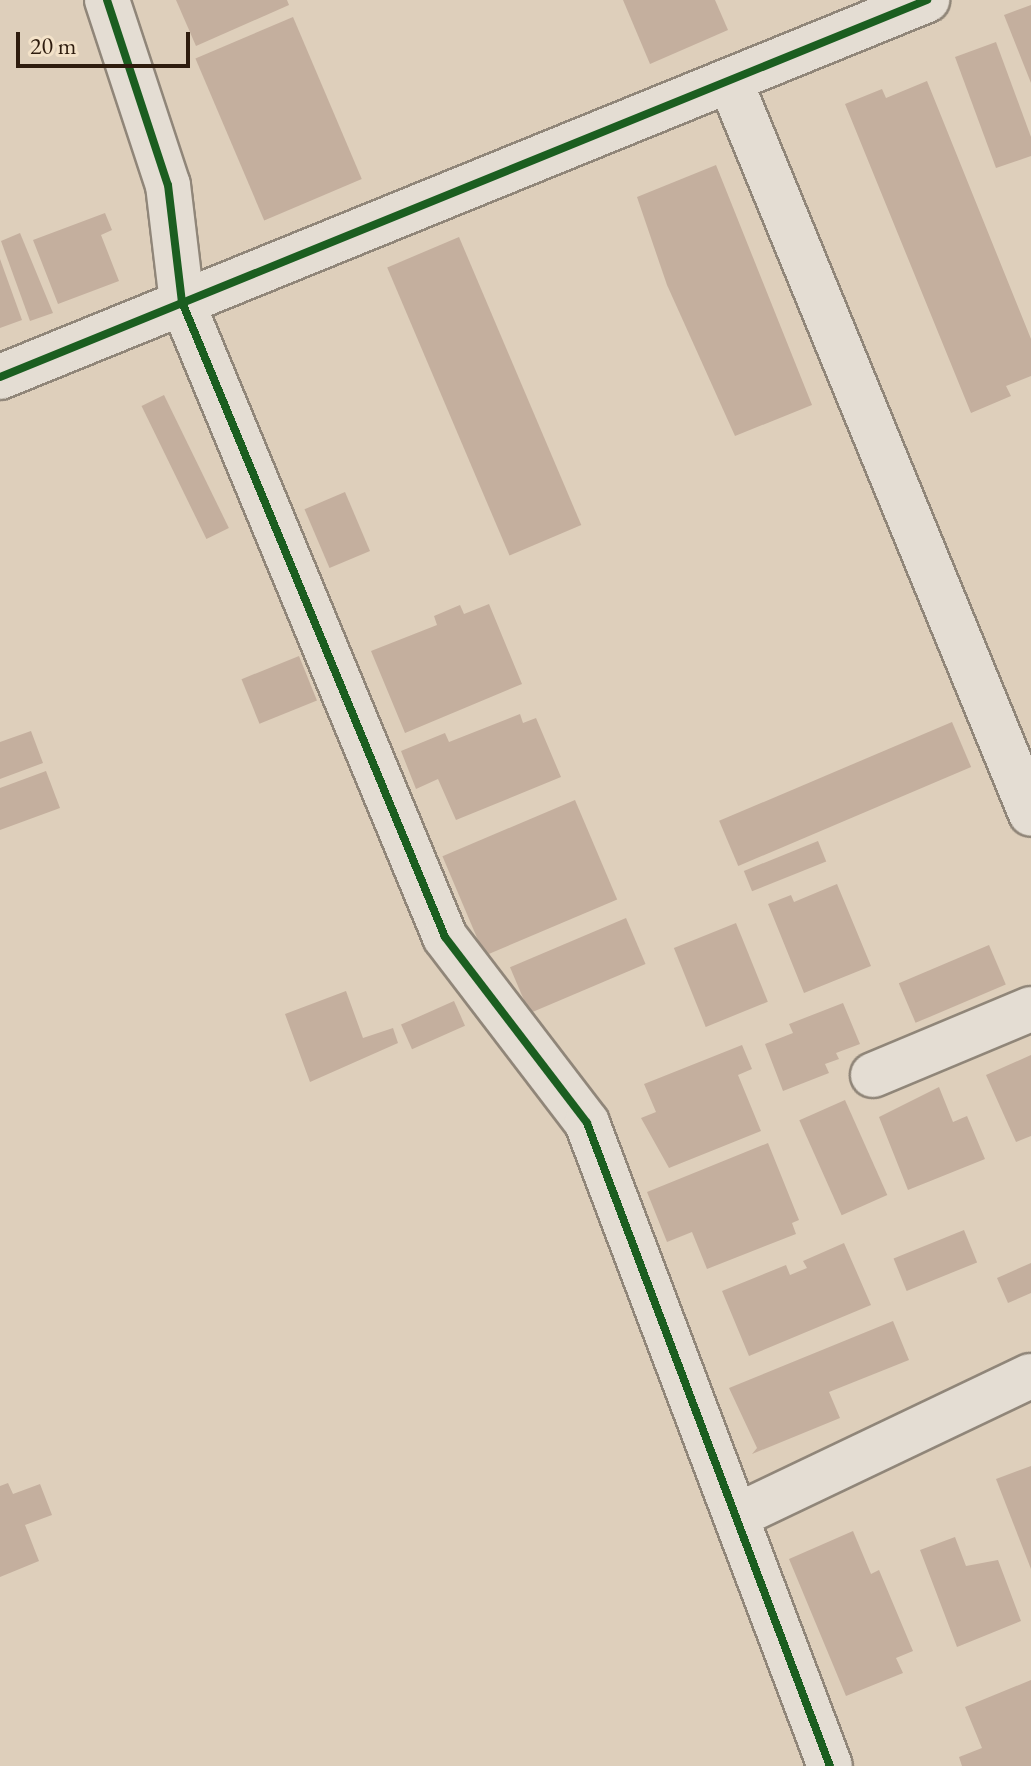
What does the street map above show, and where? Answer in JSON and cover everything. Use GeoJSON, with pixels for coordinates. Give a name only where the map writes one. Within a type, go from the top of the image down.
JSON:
{"type":"FeatureCollection","features":[{"type":"Feature","properties":{"kind":"street"},"geometry":{"type":"LineString","coordinates":[[107,0],[168,185],[182,302],[445,937],[587,1123],[739,1515],[830,1766]]}},
{"type":"Feature","properties":{"kind":"street"},"geometry":{"type":"LineString","coordinates":[[0,377],[927,0]]}},
{"type":"Feature","properties":{"kind":"street"},"geometry":{"type":"LineString","coordinates":[[730,81],[1031,814]]}},
{"type":"Feature","properties":{"kind":"street"},"geometry":{"type":"LineString","coordinates":[[873,1075],[1031,1009]]}},
{"type":"Feature","properties":{"kind":"street"},"geometry":{"type":"LineString","coordinates":[[739,1515],[1031,1376]]}},
{"type":"Feature","properties":{"kind":"building"},"geometry":{"type":"Polygon","coordinates":[[[176,0],[287,0],[289,5],[196,46],[176,0]]]}},
{"type":"Feature","properties":{"kind":"building"},"geometry":{"type":"Polygon","coordinates":[[[623,0],[715,0],[728,30],[650,64],[623,0]]]}},
{"type":"Feature","properties":{"kind":"building"},"geometry":{"type":"Polygon","coordinates":[[[1031,5],[1031,83],[1004,15],[1031,5]]]}},
{"type":"Feature","properties":{"kind":"building"},"geometry":{"type":"Polygon","coordinates":[[[293,17],[362,179],[264,220],[195,58],[293,17]]]}},
{"type":"Feature","properties":{"kind":"building"},"geometry":{"type":"Polygon","coordinates":[[[996,42],[1031,137],[1031,156],[996,168],[955,57],[996,42]]]}},
{"type":"Feature","properties":{"kind":"building"},"geometry":{"type":"Polygon","coordinates":[[[927,81],[1031,339],[1031,376],[1006,386],[1011,396],[971,413],[845,104],[882,89],[886,98],[927,81]]]}},
{"type":"Feature","properties":{"kind":"building"},"geometry":{"type":"Polygon","coordinates":[[[716,165],[812,405],[735,436],[667,285],[637,197],[716,165]]]}},
{"type":"Feature","properties":{"kind":"building"},"geometry":{"type":"Polygon","coordinates":[[[105,213],[112,230],[101,235],[119,281],[58,304],[33,240],[105,213]]]}},
{"type":"Feature","properties":{"kind":"building"},"geometry":{"type":"Polygon","coordinates":[[[20,233],[53,313],[30,321],[1,241],[20,233]]]}},
{"type":"Feature","properties":{"kind":"building"},"geometry":{"type":"Polygon","coordinates":[[[459,237],[581,525],[509,556],[387,267],[459,237]]]}},
{"type":"Feature","properties":{"kind":"building"},"geometry":{"type":"Polygon","coordinates":[[[0,259],[22,320],[0,328],[0,259]]]}},
{"type":"Feature","properties":{"kind":"building"},"geometry":{"type":"Polygon","coordinates":[[[164,395],[229,528],[206,539],[142,406],[164,395]]]}},
{"type":"Feature","properties":{"kind":"building"},"geometry":{"type":"Polygon","coordinates":[[[345,492],[370,551],[330,568],[304,509],[345,492]]]}},
{"type":"Feature","properties":{"kind":"building"},"geometry":{"type":"Polygon","coordinates":[[[489,604],[522,684],[405,733],[371,651],[437,625],[434,616],[460,605],[464,614],[489,604]]]}},
{"type":"Feature","properties":{"kind":"building"},"geometry":{"type":"Polygon","coordinates":[[[299,656],[317,701],[259,724],[242,679],[299,656]]]}},
{"type":"Feature","properties":{"kind":"building"},"geometry":{"type":"Polygon","coordinates":[[[520,714],[523,723],[536,718],[561,777],[456,820],[438,779],[416,789],[401,751],[445,733],[449,742],[520,714]]]}},
{"type":"Feature","properties":{"kind":"building"},"geometry":{"type":"Polygon","coordinates":[[[952,722],[971,767],[738,866],[719,821],[952,722]]]}},
{"type":"Feature","properties":{"kind":"building"},"geometry":{"type":"Polygon","coordinates":[[[31,731],[43,763],[0,779],[0,742],[31,731]]]}},
{"type":"Feature","properties":{"kind":"building"},"geometry":{"type":"Polygon","coordinates":[[[46,771],[60,808],[0,830],[0,788],[46,771]]]}},
{"type":"Feature","properties":{"kind":"building"},"geometry":{"type":"Polygon","coordinates":[[[575,800],[617,899],[485,956],[442,856],[575,800]]]}},
{"type":"Feature","properties":{"kind":"building"},"geometry":{"type":"Polygon","coordinates":[[[818,841],[826,861],[752,891],[744,871],[818,841]]]}},
{"type":"Feature","properties":{"kind":"building"},"geometry":{"type":"Polygon","coordinates":[[[837,884],[871,966],[804,993],[768,904],[791,895],[794,902],[837,884]]]}},
{"type":"Feature","properties":{"kind":"building"},"geometry":{"type":"Polygon","coordinates":[[[626,918],[646,964],[530,1013],[510,967],[626,918]]]}},
{"type":"Feature","properties":{"kind":"building"},"geometry":{"type":"Polygon","coordinates":[[[736,923],[768,1002],[706,1027],[674,948],[736,923]]]}},
{"type":"Feature","properties":{"kind":"building"},"geometry":{"type":"Polygon","coordinates":[[[989,945],[1006,985],[916,1023],[899,983],[989,945]]]}},
{"type":"Feature","properties":{"kind":"building"},"geometry":{"type":"Polygon","coordinates":[[[346,991],[363,1038],[393,1028],[398,1043],[310,1082],[285,1014],[346,991]]]}},
{"type":"Feature","properties":{"kind":"building"},"geometry":{"type":"Polygon","coordinates":[[[454,1001],[465,1026],[412,1049],[401,1025],[454,1001]]]}},
{"type":"Feature","properties":{"kind":"building"},"geometry":{"type":"Polygon","coordinates":[[[843,1003],[860,1044],[836,1053],[839,1059],[825,1064],[829,1073],[783,1091],[765,1044],[793,1033],[789,1024],[843,1003]]]}},
{"type":"Feature","properties":{"kind":"building"},"geometry":{"type":"Polygon","coordinates":[[[742,1045],[752,1069],[738,1075],[761,1131],[669,1168],[641,1118],[656,1112],[644,1084],[742,1045]]]}},
{"type":"Feature","properties":{"kind":"building"},"geometry":{"type":"Polygon","coordinates":[[[1031,1055],[1031,1136],[1016,1142],[986,1075],[1031,1055]]]}},
{"type":"Feature","properties":{"kind":"building"},"geometry":{"type":"Polygon","coordinates":[[[939,1087],[953,1122],[967,1116],[985,1159],[908,1190],[879,1117],[939,1087]]]}},
{"type":"Feature","properties":{"kind":"building"},"geometry":{"type":"Polygon","coordinates":[[[845,1100],[887,1195],[842,1215],[799,1120],[845,1100]]]}},
{"type":"Feature","properties":{"kind":"building"},"geometry":{"type":"Polygon","coordinates":[[[768,1143],[799,1220],[792,1223],[796,1234],[707,1269],[692,1232],[667,1242],[647,1192],[768,1143]]]}},
{"type":"Feature","properties":{"kind":"building"},"geometry":{"type":"Polygon","coordinates":[[[964,1230],[977,1262],[907,1291],[894,1258],[964,1230]]]}},
{"type":"Feature","properties":{"kind":"building"},"geometry":{"type":"Polygon","coordinates":[[[844,1243],[871,1305],[749,1356],[722,1291],[786,1265],[790,1275],[807,1268],[803,1261],[844,1243]]]}},
{"type":"Feature","properties":{"kind":"building"},"geometry":{"type":"Polygon","coordinates":[[[1031,1263],[1031,1293],[1008,1303],[997,1278],[1031,1263]]]}},
{"type":"Feature","properties":{"kind":"building"},"geometry":{"type":"Polygon","coordinates":[[[893,1321],[909,1360],[829,1392],[840,1418],[752,1454],[757,1448],[729,1388],[893,1321]]]}},
{"type":"Feature","properties":{"kind":"building"},"geometry":{"type":"Polygon","coordinates":[[[1031,1466],[1031,1569],[996,1479],[1031,1466]]]}},
{"type":"Feature","properties":{"kind":"building"},"geometry":{"type":"Polygon","coordinates":[[[8,1483],[13,1494],[40,1484],[52,1515],[25,1525],[39,1561],[0,1577],[0,1486],[8,1483]]]}},
{"type":"Feature","properties":{"kind":"building"},"geometry":{"type":"Polygon","coordinates":[[[853,1531],[871,1574],[879,1570],[913,1651],[896,1658],[903,1673],[846,1696],[789,1559],[853,1531]]]}},
{"type":"Feature","properties":{"kind":"building"},"geometry":{"type":"Polygon","coordinates":[[[955,1537],[966,1566],[998,1560],[1021,1621],[957,1647],[920,1550],[955,1537]]]}},
{"type":"Feature","properties":{"kind":"building"},"geometry":{"type":"Polygon","coordinates":[[[1031,1680],[1031,1766],[962,1766],[959,1757],[982,1748],[965,1707],[1031,1680]]]}},
{"type":"Feature","properties":{"kind":"cycle path"},"geometry":{"type":"LineString","coordinates":[[107,0],[168,185],[182,302],[445,937],[587,1123],[830,1766]]}},
{"type":"Feature","properties":{"kind":"cycle path"},"geometry":{"type":"LineString","coordinates":[[0,377],[927,0]]}}]}
